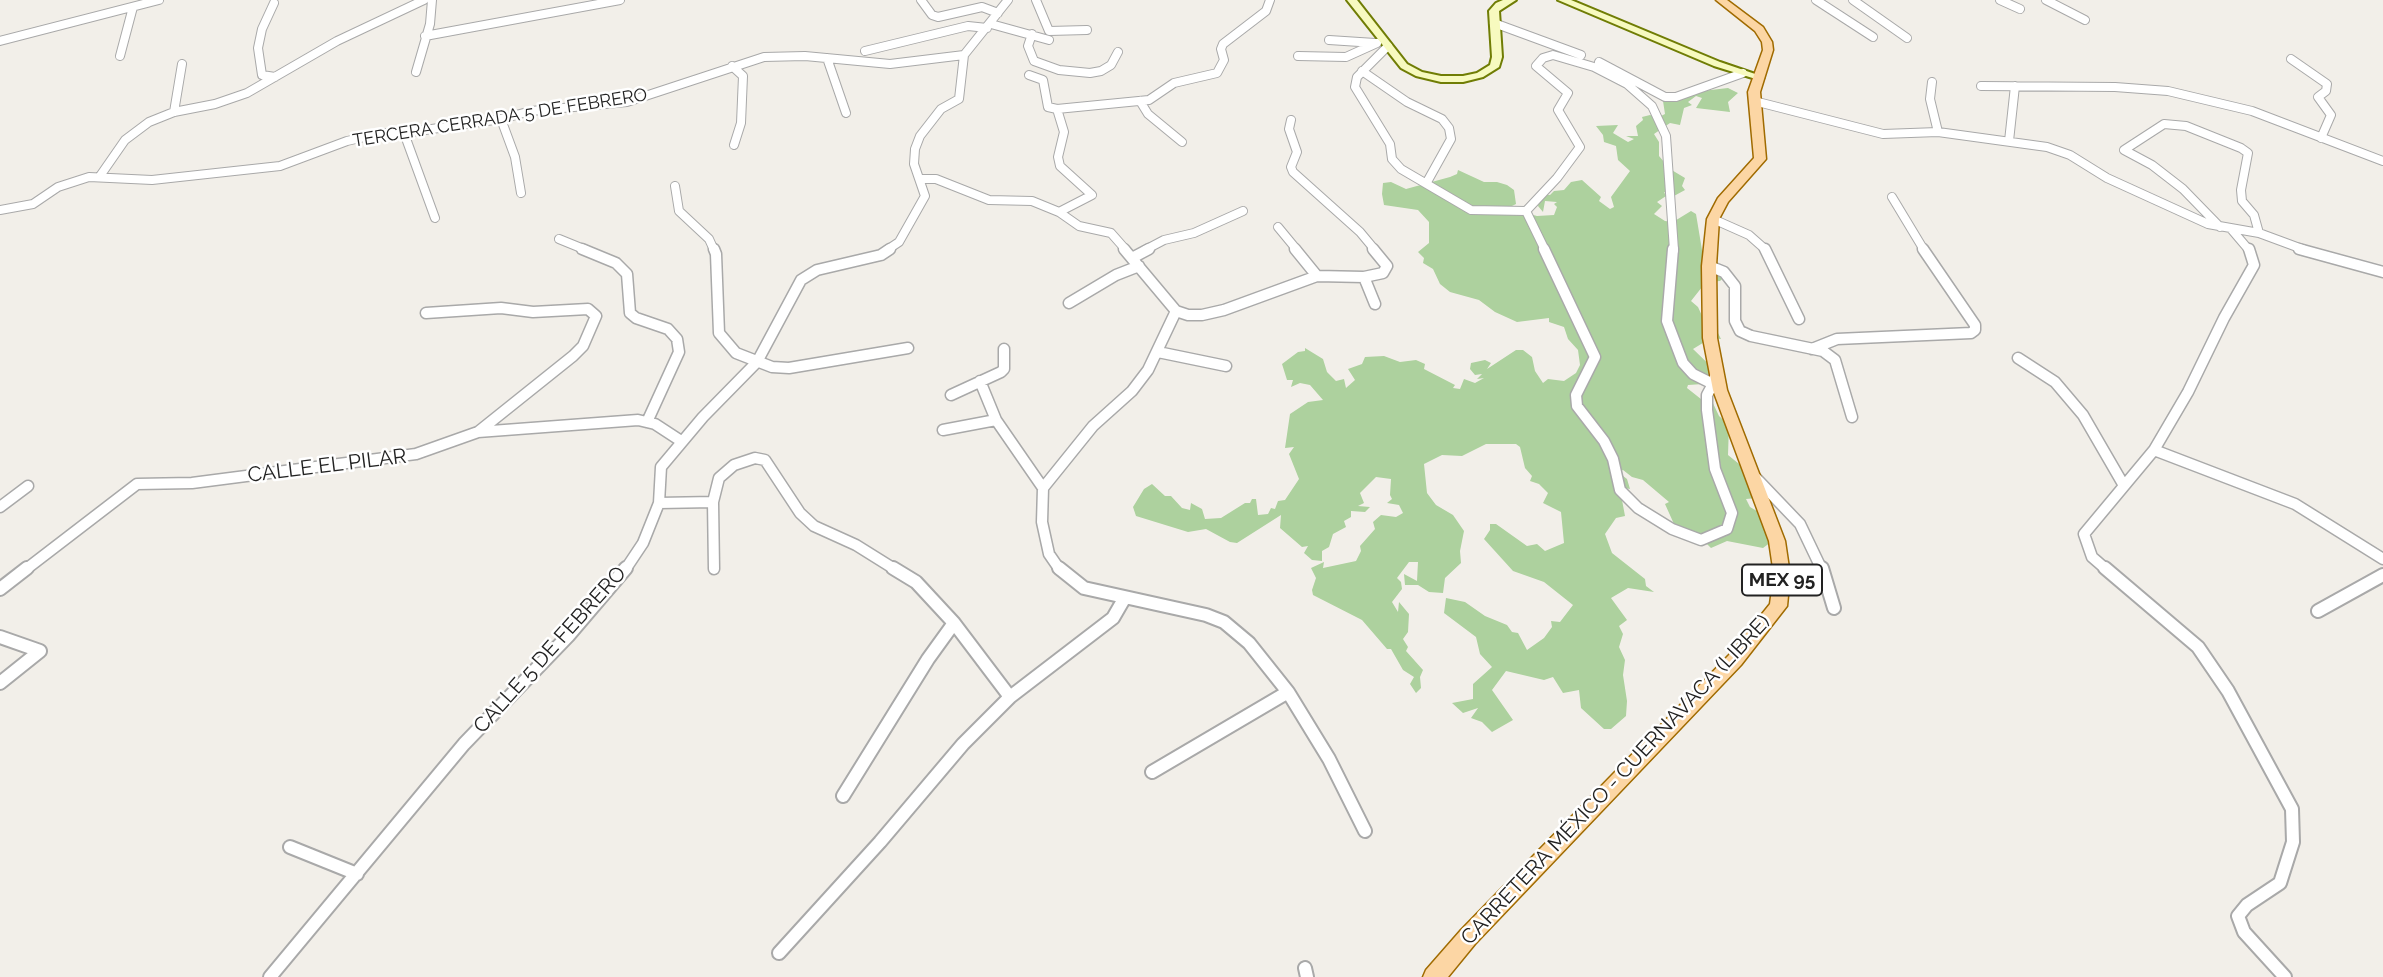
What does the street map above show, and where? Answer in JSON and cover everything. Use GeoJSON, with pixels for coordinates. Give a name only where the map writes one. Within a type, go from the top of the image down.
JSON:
{"type":"FeatureCollection","features":[{"type":"Feature","properties":{"kind":"main road"},"geometry":{"type":"LineString","coordinates":[[1352,0],[1384,45],[1404,66],[1419,74],[1441,79],[1462,79],[1480,75],[1494,67],[1497,57],[1494,23],[1496,3],[1511,0]]}},
{"type":"Feature","properties":{"kind":"main road"},"geometry":{"type":"LineString","coordinates":[[1563,0],[1584,3],[1705,59],[1751,75]]}},
{"type":"Feature","properties":{"kind":"main road","name":"CARRETERA MÉXICO - CUERNAVACA (LIBRE)"},"geometry":{"type":"LineString","coordinates":[[1434,977],[1468,937],[1735,660],[1778,606],[1782,575],[1777,541],[1715,376],[1710,338],[1709,265],[1713,219],[1722,201],[1760,159],[1751,75],[1769,50],[1765,36],[1723,0]]}},
{"type":"Feature","properties":{"kind":"street"},"geometry":{"type":"LineString","coordinates":[[0,41],[156,0]]}},
{"type":"Feature","properties":{"kind":"street"},"geometry":{"type":"LineString","coordinates":[[100,176],[125,139],[149,122],[174,112],[230,100],[247,93],[358,29],[424,0]]}},
{"type":"Feature","properties":{"kind":"street"},"geometry":{"type":"LineString","coordinates":[[416,72],[430,24],[432,0]]}},
{"type":"Feature","properties":{"kind":"street"},"geometry":{"type":"LineString","coordinates":[[425,36],[620,0]]}},
{"type":"Feature","properties":{"kind":"street"},"geometry":{"type":"LineString","coordinates":[[921,0],[932,15],[938,17],[982,7],[998,13]]}},
{"type":"Feature","properties":{"kind":"street"},"geometry":{"type":"LineString","coordinates":[[964,55],[1008,0]]}},
{"type":"Feature","properties":{"kind":"street"},"geometry":{"type":"LineString","coordinates":[[1036,0],[1049,31],[1087,30]]}},
{"type":"Feature","properties":{"kind":"street"},"geometry":{"type":"LineString","coordinates":[[1029,75],[1043,80],[1048,107],[1057,109],[1140,102],[1154,98],[1174,83],[1217,73],[1224,60],[1221,49],[1223,44],[1266,11],[1270,0]]}},
{"type":"Feature","properties":{"kind":"street"},"geometry":{"type":"LineString","coordinates":[[1816,0],[1873,37]]}},
{"type":"Feature","properties":{"kind":"street"},"geometry":{"type":"LineString","coordinates":[[1853,0],[1908,38]]}},
{"type":"Feature","properties":{"kind":"street"},"geometry":{"type":"LineString","coordinates":[[2000,0],[2020,9]]}},
{"type":"Feature","properties":{"kind":"street"},"geometry":{"type":"LineString","coordinates":[[2046,0],[2085,20]]}},
{"type":"Feature","properties":{"kind":"street"},"geometry":{"type":"LineString","coordinates":[[274,3],[258,48],[262,75],[275,77]]}},
{"type":"Feature","properties":{"kind":"street"},"geometry":{"type":"LineString","coordinates":[[120,57],[130,5]]}},
{"type":"Feature","properties":{"kind":"street"},"geometry":{"type":"LineString","coordinates":[[1494,23],[1594,60],[1665,97],[1676,97],[1751,75]]}},
{"type":"Feature","properties":{"kind":"street"},"geometry":{"type":"LineString","coordinates":[[865,51],[968,26],[989,26],[1049,40]]}},
{"type":"Feature","properties":{"kind":"street"},"geometry":{"type":"LineString","coordinates":[[1032,34],[1028,46],[1031,57],[1034,61],[1059,70],[1090,73],[1101,71],[1111,65],[1118,52]]}},
{"type":"Feature","properties":{"kind":"street"},"geometry":{"type":"LineString","coordinates":[[1329,40],[1384,45]]}},
{"type":"Feature","properties":{"kind":"street"},"geometry":{"type":"LineString","coordinates":[[1298,56],[1346,57],[1384,45]]}},
{"type":"Feature","properties":{"kind":"street"},"geometry":{"type":"LineString","coordinates":[[1384,45],[1357,76],[1355,87],[1390,144],[1392,159],[1401,169],[1471,210],[1526,211],[1557,178],[1580,147],[1558,110],[1568,93],[1536,66],[1543,58],[1553,55],[1594,67],[1627,84],[1652,106],[1666,136],[1674,258],[1667,321],[1683,363],[1693,374],[1715,376],[1707,396],[1707,410],[1715,469],[1732,513],[1727,529],[1701,540],[1672,529],[1638,508],[1620,490],[1613,459],[1604,441],[1577,406],[1576,395],[1595,357],[1526,211]]}},
{"type":"Feature","properties":{"kind":"street","name":"TERCERA CERRADA 5 DE FEBRERO"},"geometry":{"type":"LineString","coordinates":[[0,209],[33,204],[68,182],[100,176],[152,180],[280,166],[347,141],[382,132],[404,133],[501,119],[531,111],[626,102],[705,78],[732,66],[776,55],[890,64],[964,55]]}},
{"type":"Feature","properties":{"kind":"street","name":"CALLE 5 DE FEBRERO"},"geometry":{"type":"LineString","coordinates":[[270,977],[464,744],[568,636],[624,571],[643,543],[659,503],[661,467],[681,441],[757,362],[801,280],[808,274],[881,255],[899,242],[925,196],[914,164],[915,149],[932,118],[961,96],[964,55]]}},
{"type":"Feature","properties":{"kind":"street"},"geometry":{"type":"LineString","coordinates":[[827,58],[846,113]]}},
{"type":"Feature","properties":{"kind":"street"},"geometry":{"type":"LineString","coordinates":[[2291,59],[2327,84],[2326,91],[2318,97],[2331,115],[2320,138]]}},
{"type":"Feature","properties":{"kind":"street"},"geometry":{"type":"LineString","coordinates":[[174,112],[182,64]]}},
{"type":"Feature","properties":{"kind":"street"},"geometry":{"type":"LineString","coordinates":[[732,66],[743,76],[741,123],[734,145]]}},
{"type":"Feature","properties":{"kind":"street"},"geometry":{"type":"LineString","coordinates":[[1362,71],[1407,103],[1441,119],[1449,128],[1451,139],[1427,182]]}},
{"type":"Feature","properties":{"kind":"street"},"geometry":{"type":"LineString","coordinates":[[1932,82],[1930,99],[1938,132]]}},
{"type":"Feature","properties":{"kind":"street"},"geometry":{"type":"LineString","coordinates":[[1981,86],[2115,87],[2168,91],[2252,111],[2383,162]]}},
{"type":"Feature","properties":{"kind":"street"},"geometry":{"type":"LineString","coordinates":[[2009,141],[2015,86]]}},
{"type":"Feature","properties":{"kind":"street"},"geometry":{"type":"LineString","coordinates":[[1754,101],[1874,133],[1938,132],[2047,147],[2070,155],[2108,178],[2220,228],[2259,233],[2300,249],[2383,272]]}},
{"type":"Feature","properties":{"kind":"street"},"geometry":{"type":"LineString","coordinates":[[1140,102],[1148,114],[1182,142]]}},
{"type":"Feature","properties":{"kind":"street"},"geometry":{"type":"LineString","coordinates":[[1057,109],[1064,132],[1058,157],[1060,166],[1091,195],[1059,212]]}},
{"type":"Feature","properties":{"kind":"street"},"geometry":{"type":"LineString","coordinates":[[501,119],[515,157],[521,193]]}},
{"type":"Feature","properties":{"kind":"street"},"geometry":{"type":"LineString","coordinates":[[920,178],[936,179],[977,198],[1032,201],[1059,212],[1079,226],[1111,233],[1176,311],[1202,315],[1224,310],[1317,276],[1364,277],[1387,271],[1387,266],[1360,232],[1293,172],[1291,167],[1297,152],[1289,129],[1291,120]]}},
{"type":"Feature","properties":{"kind":"street"},"geometry":{"type":"LineString","coordinates":[[2220,228],[2183,189],[2152,165],[2124,150],[2164,124],[2174,124],[2241,148],[2248,153],[2241,190],[2242,201],[2254,215],[2259,233]]}},
{"type":"Feature","properties":{"kind":"street"},"geometry":{"type":"LineString","coordinates":[[404,133],[435,218]]}},
{"type":"Feature","properties":{"kind":"street"},"geometry":{"type":"LineString","coordinates":[[675,186],[679,211],[709,239],[716,254],[719,333],[736,353],[772,367],[789,368],[908,348]]}},
{"type":"Feature","properties":{"kind":"street"},"geometry":{"type":"LineString","coordinates":[[1812,349],[1837,339],[1971,333],[1975,330],[1975,325],[1930,261],[1892,197]]}},
{"type":"Feature","properties":{"kind":"street"},"geometry":{"type":"LineString","coordinates":[[1069,303],[1116,275],[1164,240],[1194,233],[1243,211]]}},
{"type":"Feature","properties":{"kind":"street"},"geometry":{"type":"LineString","coordinates":[[1713,219],[1749,235],[1764,246],[1799,319]]}},
{"type":"Feature","properties":{"kind":"street"},"geometry":{"type":"LineString","coordinates":[[1278,227],[1317,276]]}},
{"type":"Feature","properties":{"kind":"street"},"geometry":{"type":"LineString","coordinates":[[2232,230],[2249,249],[2254,265],[2224,318],[2188,392],[2154,450],[2084,534],[2092,557],[2198,647],[2228,691],[2291,809],[2293,842],[2280,883],[2247,905],[2238,916],[2244,932],[2285,977]]}},
{"type":"Feature","properties":{"kind":"street"},"geometry":{"type":"LineString","coordinates":[[559,239],[616,262],[627,274],[630,313],[636,318],[667,329],[677,339],[679,352],[647,422]]}},
{"type":"Feature","properties":{"kind":"street"},"geometry":{"type":"LineString","coordinates":[[1709,265],[1724,272],[1735,286],[1735,321],[1740,331],[1751,336],[1823,351],[1835,360],[1852,417]]}},
{"type":"Feature","properties":{"kind":"street"},"geometry":{"type":"LineString","coordinates":[[1364,277],[1374,304]]}},
{"type":"Feature","properties":{"kind":"street"},"geometry":{"type":"LineString","coordinates":[[426,313],[501,308],[533,312],[588,309],[596,316],[583,346],[573,356],[478,432]]}},
{"type":"Feature","properties":{"kind":"street"},"geometry":{"type":"LineString","coordinates":[[1043,488],[1093,426],[1132,391],[1158,352],[1176,311]]}},
{"type":"Feature","properties":{"kind":"street"},"geometry":{"type":"LineString","coordinates":[[951,394],[1004,369],[1004,349]]}},
{"type":"Feature","properties":{"kind":"street"},"geometry":{"type":"LineString","coordinates":[[1158,352],[1226,366]]}},
{"type":"Feature","properties":{"kind":"street"},"geometry":{"type":"LineString","coordinates":[[2018,358],[2054,382],[2083,415],[2123,484]]}},
{"type":"Feature","properties":{"kind":"street"},"geometry":{"type":"LineString","coordinates":[[980,381],[996,420],[1043,488],[1042,522],[1049,554],[1062,573],[1084,588],[1206,615],[1224,622],[1249,643],[1288,692],[1329,759],[1366,831]]}},
{"type":"Feature","properties":{"kind":"street"},"geometry":{"type":"LineString","coordinates":[[943,430],[996,420]]}},
{"type":"Feature","properties":{"kind":"street","name":"CALLE EL PILAR"},"geometry":{"type":"LineString","coordinates":[[0,589],[127,489],[137,484],[192,483],[416,454],[478,432],[616,421],[655,424],[681,441]]}},
{"type":"Feature","properties":{"kind":"street"},"geometry":{"type":"LineString","coordinates":[[2154,450],[2295,504],[2383,559]]}},
{"type":"Feature","properties":{"kind":"street"},"geometry":{"type":"LineString","coordinates":[[714,569],[713,502],[719,478],[734,465],[755,458],[765,460],[800,513],[814,526],[856,545],[916,582],[954,623],[1010,697]]}},
{"type":"Feature","properties":{"kind":"street"},"geometry":{"type":"LineString","coordinates":[[1751,474],[1800,524],[1820,562],[1835,608]]}},
{"type":"Feature","properties":{"kind":"street"},"geometry":{"type":"LineString","coordinates":[[0,507],[28,486]]}},
{"type":"Feature","properties":{"kind":"street"},"geometry":{"type":"LineString","coordinates":[[659,503],[713,502]]}},
{"type":"Feature","properties":{"kind":"street"},"geometry":{"type":"LineString","coordinates":[[2318,611],[2383,575]]}},
{"type":"Feature","properties":{"kind":"street"},"geometry":{"type":"LineString","coordinates":[[779,953],[880,842],[962,744],[1010,697],[1113,618],[1124,599]]}},
{"type":"Feature","properties":{"kind":"street"},"geometry":{"type":"LineString","coordinates":[[843,796],[928,659],[954,623]]}},
{"type":"Feature","properties":{"kind":"street"},"geometry":{"type":"LineString","coordinates":[[0,637],[40,651],[0,683]]}},
{"type":"Feature","properties":{"kind":"street"},"geometry":{"type":"LineString","coordinates":[[1152,772],[1288,692]]}},
{"type":"Feature","properties":{"kind":"street"},"geometry":{"type":"LineString","coordinates":[[289,847],[357,874]]}},
{"type":"Feature","properties":{"kind":"green space"},"geometry":{"type":"Polygon","coordinates":[[[1728,88],[1738,93],[1728,102],[1730,112],[1696,108],[1702,98],[1696,96],[1688,102],[1692,105],[1684,108],[1680,125],[1670,123],[1654,134],[1659,142],[1659,156],[1670,169],[1685,178],[1682,186],[1685,190],[1674,196],[1664,192],[1666,196],[1657,202],[1662,206],[1654,214],[1665,221],[1673,222],[1691,211],[1696,214],[1702,250],[1711,269],[1723,278],[1720,281],[1706,282],[1691,301],[1698,307],[1703,318],[1715,327],[1721,339],[1711,338],[1693,349],[1722,377],[1703,384],[1688,385],[1687,388],[1706,403],[1711,399],[1719,416],[1729,425],[1728,455],[1749,472],[1757,498],[1746,499],[1750,507],[1762,514],[1771,542],[1763,548],[1727,541],[1711,548],[1700,537],[1674,524],[1665,504],[1669,502],[1643,480],[1632,477],[1623,470],[1618,472],[1627,479],[1630,489],[1625,488],[1622,500],[1625,516],[1616,518],[1605,534],[1612,553],[1645,579],[1646,586],[1654,592],[1628,588],[1611,598],[1627,620],[1619,626],[1623,634],[1619,647],[1625,660],[1623,675],[1627,701],[1626,716],[1611,729],[1604,729],[1581,708],[1579,690],[1563,693],[1553,677],[1544,680],[1506,671],[1492,690],[1513,720],[1492,732],[1482,722],[1471,718],[1478,708],[1463,713],[1452,703],[1473,699],[1473,684],[1492,667],[1480,654],[1476,637],[1444,613],[1446,598],[1465,602],[1485,616],[1507,625],[1512,632],[1518,633],[1527,650],[1544,638],[1552,627],[1551,621],[1560,622],[1573,605],[1544,582],[1513,571],[1484,539],[1490,530],[1490,524],[1496,524],[1527,546],[1537,544],[1545,551],[1564,543],[1561,512],[1543,503],[1548,493],[1539,484],[1530,481],[1532,476],[1525,468],[1520,447],[1516,444],[1486,444],[1462,456],[1442,455],[1424,464],[1427,493],[1436,505],[1453,515],[1464,531],[1460,551],[1461,563],[1445,578],[1443,593],[1429,592],[1418,585],[1405,585],[1404,574],[1417,581],[1418,562],[1409,562],[1397,578],[1402,589],[1392,602],[1398,612],[1399,602],[1409,614],[1408,632],[1403,639],[1408,647],[1406,651],[1423,670],[1420,677],[1421,688],[1416,693],[1410,684],[1414,677],[1403,670],[1391,649],[1387,649],[1362,620],[1313,595],[1312,590],[1316,578],[1311,568],[1324,562],[1323,568],[1356,561],[1361,551],[1360,546],[1375,529],[1373,522],[1381,515],[1396,517],[1403,513],[1399,505],[1387,503],[1392,499],[1391,479],[1376,477],[1360,493],[1364,503],[1358,506],[1370,507],[1365,512],[1351,511],[1351,517],[1344,521],[1346,527],[1333,534],[1329,547],[1322,551],[1322,561],[1312,560],[1304,553],[1308,546],[1302,547],[1280,528],[1281,515],[1237,543],[1206,529],[1188,532],[1136,516],[1133,507],[1144,489],[1152,484],[1165,496],[1171,496],[1182,508],[1190,510],[1191,503],[1202,509],[1205,519],[1221,518],[1245,503],[1250,503],[1252,499],[1256,499],[1258,515],[1268,514],[1271,508],[1275,509],[1278,501],[1285,500],[1299,479],[1289,454],[1294,447],[1285,448],[1290,414],[1308,402],[1323,400],[1310,385],[1300,383],[1291,387],[1293,380],[1287,380],[1282,364],[1298,352],[1305,351],[1305,348],[1323,359],[1327,372],[1336,381],[1344,379],[1346,388],[1355,380],[1348,369],[1362,364],[1365,357],[1384,356],[1400,362],[1416,360],[1425,364],[1424,369],[1455,385],[1453,388],[1460,389],[1464,379],[1475,383],[1484,378],[1477,379],[1482,374],[1475,375],[1470,369],[1471,363],[1485,360],[1491,363],[1487,369],[1516,350],[1523,350],[1532,357],[1535,371],[1543,383],[1548,379],[1564,381],[1576,373],[1580,365],[1578,350],[1568,339],[1564,327],[1549,322],[1549,318],[1517,322],[1495,312],[1479,300],[1450,292],[1440,284],[1433,269],[1423,263],[1424,258],[1418,252],[1429,243],[1429,222],[1418,210],[1384,205],[1383,183],[1391,182],[1406,189],[1450,177],[1457,174],[1458,170],[1484,182],[1507,185],[1514,190],[1516,204],[1512,206],[1518,211],[1537,216],[1554,215],[1557,207],[1554,204],[1557,202],[1545,201],[1543,212],[1538,206],[1541,194],[1550,195],[1554,191],[1564,190],[1571,182],[1582,180],[1601,197],[1599,201],[1610,209],[1614,207],[1611,197],[1630,171],[1618,160],[1616,146],[1604,142],[1603,135],[1596,126],[1618,125],[1613,133],[1628,142],[1634,139],[1626,136],[1638,136],[1636,126],[1643,120],[1642,117],[1650,115],[1662,119],[1661,116],[1665,114],[1663,101],[1685,93],[1728,88]]]}}]}
